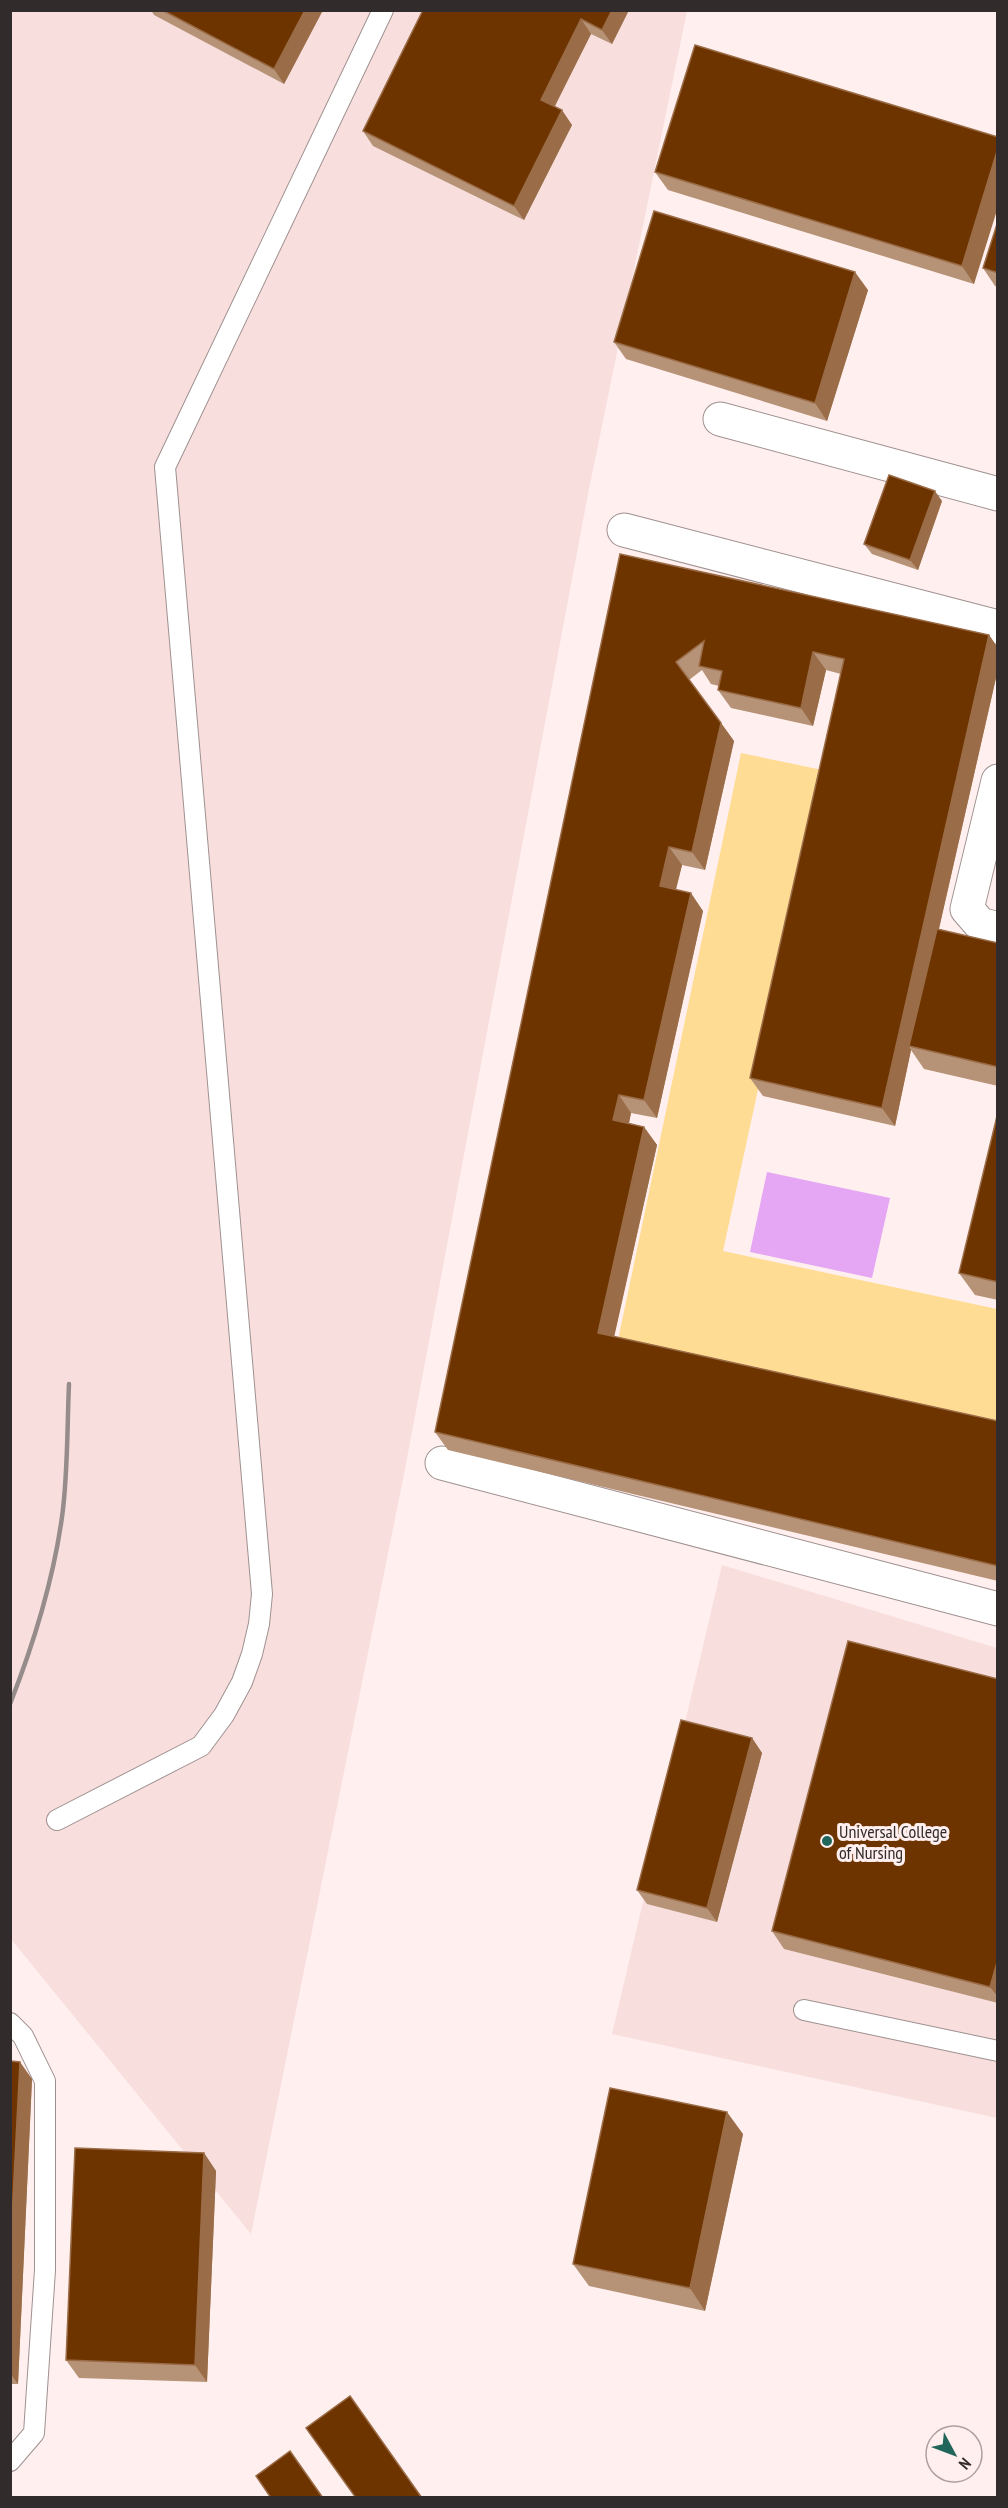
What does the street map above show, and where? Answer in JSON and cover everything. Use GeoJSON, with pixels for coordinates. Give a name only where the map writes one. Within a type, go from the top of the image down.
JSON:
{"type":"FeatureCollection","features":[{"type":"Feature","properties":{"kind":"street"},"geometry":{"type":"LineString","coordinates":[[720,419],[998,494]]}},
{"type":"Feature","properties":{"kind":"street"},"geometry":{"type":"LineString","coordinates":[[624,530],[998,627]]}},
{"type":"Feature","properties":{"kind":"street"},"geometry":{"type":"LineString","coordinates":[[998,781],[967,909],[980,924],[998,929]]}},
{"type":"Feature","properties":{"kind":"street"},"geometry":{"type":"LineString","coordinates":[[442,1463],[998,1609]]}},
{"type":"Feature","properties":{"kind":"lane"},"geometry":{"type":"LineString","coordinates":[[57,1820],[201,1746],[224,1715],[242,1682],[259,1624],[262,1594],[165,467],[383,10]]}},
{"type":"Feature","properties":{"kind":"lane"},"geometry":{"type":"LineString","coordinates":[[804,2010],[998,2051]]}},
{"type":"Feature","properties":{"kind":"lane"},"geometry":{"type":"LineString","coordinates":[[10,2023],[23,2036],[45,2081],[45,2270],[34,2433],[10,2461]]}},
{"type":"Feature","properties":{"kind":"shaded area"},"geometry":{"type":"Polygon","coordinates":[[[10,11],[687,11],[588,494],[405,1469],[251,2234],[11,1939],[10,11]]]}},
{"type":"Feature","properties":{"kind":"shaded area"},"geometry":{"type":"Polygon","coordinates":[[[741,753],[827,771],[723,1251],[997,1309],[997,1430],[617,1345],[741,753]]]}},
{"type":"Feature","properties":{"kind":"shaded area"},"geometry":{"type":"Polygon","coordinates":[[[767,1172],[890,1198],[872,1278],[750,1252],[767,1172]]]}},
{"type":"Feature","properties":{"kind":"shaded area","name":"Universal College of Nursing"},"geometry":{"type":"Polygon","coordinates":[[[722,1565],[997,1648],[997,2118],[612,2034],[722,1565]]]}},
{"type":"Feature","properties":{"kind":"building"},"geometry":{"type":"Polygon","coordinates":[[[162,10],[305,10],[274,69],[162,10]]]}},
{"type":"Feature","properties":{"kind":"building"},"geometry":{"type":"Polygon","coordinates":[[[423,10],[612,10],[602,30],[581,19],[541,100],[562,110],[514,206],[363,131],[423,10]]]}},
{"type":"Feature","properties":{"kind":"building"},"geometry":{"type":"Polygon","coordinates":[[[695,45],[998,137],[998,148],[962,266],[655,172],[695,45]]]}},
{"type":"Feature","properties":{"kind":"building"},"geometry":{"type":"Polygon","coordinates":[[[654,211],[855,272],[815,403],[614,342],[654,211]]]}},
{"type":"Feature","properties":{"kind":"building"},"geometry":{"type":"Polygon","coordinates":[[[998,221],[998,273],[983,268],[998,221]]]}},
{"type":"Feature","properties":{"kind":"building"},"geometry":{"type":"Polygon","coordinates":[[[889,475],[935,491],[910,560],[864,544],[889,475]]]}},
{"type":"Feature","properties":{"kind":"building"},"geometry":{"type":"Polygon","coordinates":[[[620,554],[989,635],[882,1108],[750,1078],[844,659],[813,652],[801,708],[718,690],[722,671],[699,666],[704,641],[676,662],[721,723],[692,852],[669,847],[660,886],[691,893],[644,1100],[619,1095],[613,1120],[644,1127],[598,1333],[998,1421],[998,1566],[435,1432],[620,554]]]}},
{"type":"Feature","properties":{"kind":"building"},"geometry":{"type":"Polygon","coordinates":[[[937,929],[998,943],[998,1067],[909,1046],[937,929]]]}},
{"type":"Feature","properties":{"kind":"building"},"geometry":{"type":"Polygon","coordinates":[[[998,1112],[998,1282],[959,1273],[998,1112]]]}},
{"type":"Feature","properties":{"kind":"building"},"geometry":{"type":"Polygon","coordinates":[[[848,1641],[998,1679],[998,1959],[990,1987],[772,1931],[848,1641]]]}},
{"type":"Feature","properties":{"kind":"building"},"geometry":{"type":"Polygon","coordinates":[[[681,1720],[752,1738],[707,1908],[637,1890],[681,1720]]]}},
{"type":"Feature","properties":{"kind":"building"},"geometry":{"type":"Polygon","coordinates":[[[10,2061],[20,2062],[10,2257],[10,2061]]]}},
{"type":"Feature","properties":{"kind":"building"},"geometry":{"type":"Polygon","coordinates":[[[610,2088],[727,2112],[690,2288],[573,2264],[610,2088]]]}},
{"type":"Feature","properties":{"kind":"building"},"geometry":{"type":"Polygon","coordinates":[[[75,2148],[204,2153],[195,2365],[66,2360],[75,2148]]]}},
{"type":"Feature","properties":{"kind":"building"},"geometry":{"type":"Polygon","coordinates":[[[350,2396],[422,2498],[356,2498],[306,2428],[350,2396]]]}},
{"type":"Feature","properties":{"kind":"building"},"geometry":{"type":"Polygon","coordinates":[[[290,2451],[323,2498],[271,2498],[256,2476],[290,2451]]]}},
{"type":"Feature","properties":{"kind":"railway"},"geometry":{"type":"LineString","coordinates":[[10,1704],[42,1612],[58,1541],[65,1484],[69,1384]]}},
{"type":"Feature","properties":{"kind":"place","name":"Universal College of Nursing"},"geometry":{"type":"Point","coordinates":[827,1841]}}]}
